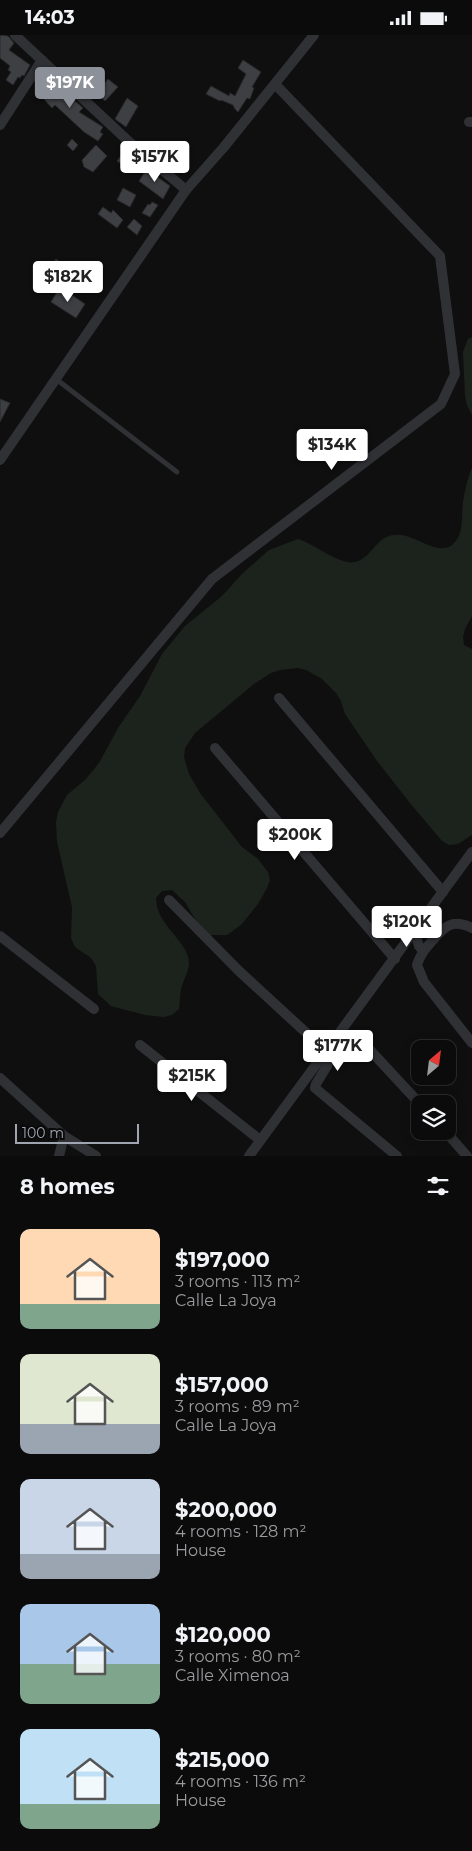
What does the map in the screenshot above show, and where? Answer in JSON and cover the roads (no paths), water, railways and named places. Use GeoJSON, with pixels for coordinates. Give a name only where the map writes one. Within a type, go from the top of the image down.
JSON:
{"type":"FeatureCollection","features":[{"type":"Feature","properties":{"kind":"street"},"geometry":{"type":"LineString","coordinates":[[15,35],[126,139],[186,190]]}},
{"type":"Feature","properties":{"kind":"street"},"geometry":{"type":"LineString","coordinates":[[0,460],[186,190],[224,147],[314,35]]}},
{"type":"Feature","properties":{"kind":"street"},"geometry":{"type":"LineString","coordinates":[[0,125],[42,60]]}},
{"type":"Feature","properties":{"kind":"street"},"geometry":{"type":"LineString","coordinates":[[0,833],[212,579],[441,403],[455,374],[440,256],[275,84]]}},
{"type":"Feature","properties":{"kind":"street"},"geometry":{"type":"LineString","coordinates":[[279,698],[443,891]]}},
{"type":"Feature","properties":{"kind":"street"},"geometry":{"type":"LineString","coordinates":[[214,748],[395,959]]}},
{"type":"Feature","properties":{"kind":"street"},"geometry":{"type":"LineString","coordinates":[[249,1156],[329,1052],[472,852]]}},
{"type":"Feature","properties":{"kind":"street"},"geometry":{"type":"LineString","coordinates":[[169,900],[239,971],[329,1052],[369,1049],[412,1095]]}},
{"type":"Feature","properties":{"kind":"street"},"geometry":{"type":"LineString","coordinates":[[472,929],[464,924],[453,924],[444,927],[424,951],[417,965],[424,982],[472,1043]]}},
{"type":"Feature","properties":{"kind":"street"},"geometry":{"type":"LineString","coordinates":[[414,931],[419,947],[424,951]]}},
{"type":"Feature","properties":{"kind":"street"},"geometry":{"type":"LineString","coordinates":[[0,935],[94,1009]]}},
{"type":"Feature","properties":{"kind":"street"},"geometry":{"type":"LineString","coordinates":[[140,1045],[260,1140]]}},
{"type":"Feature","properties":{"kind":"street"},"geometry":{"type":"LineString","coordinates":[[329,1052],[327,1066],[316,1083],[316,1088],[396,1156]]}},
{"type":"Feature","properties":{"kind":"street"},"geometry":{"type":"LineString","coordinates":[[0,1079],[64,1136],[96,1156]]}},
{"type":"Feature","properties":{"kind":"street"},"geometry":{"type":"LineString","coordinates":[[59,1156],[64,1136]]}},
{"type":"Feature","properties":{"kind":"street"},"geometry":{"type":"LineString","coordinates":[[453,1140],[467,1156]]}},
{"type":"Feature","properties":{"kind":"lane"},"geometry":{"type":"LineString","coordinates":[[56,379],[177,472]]}}]}
